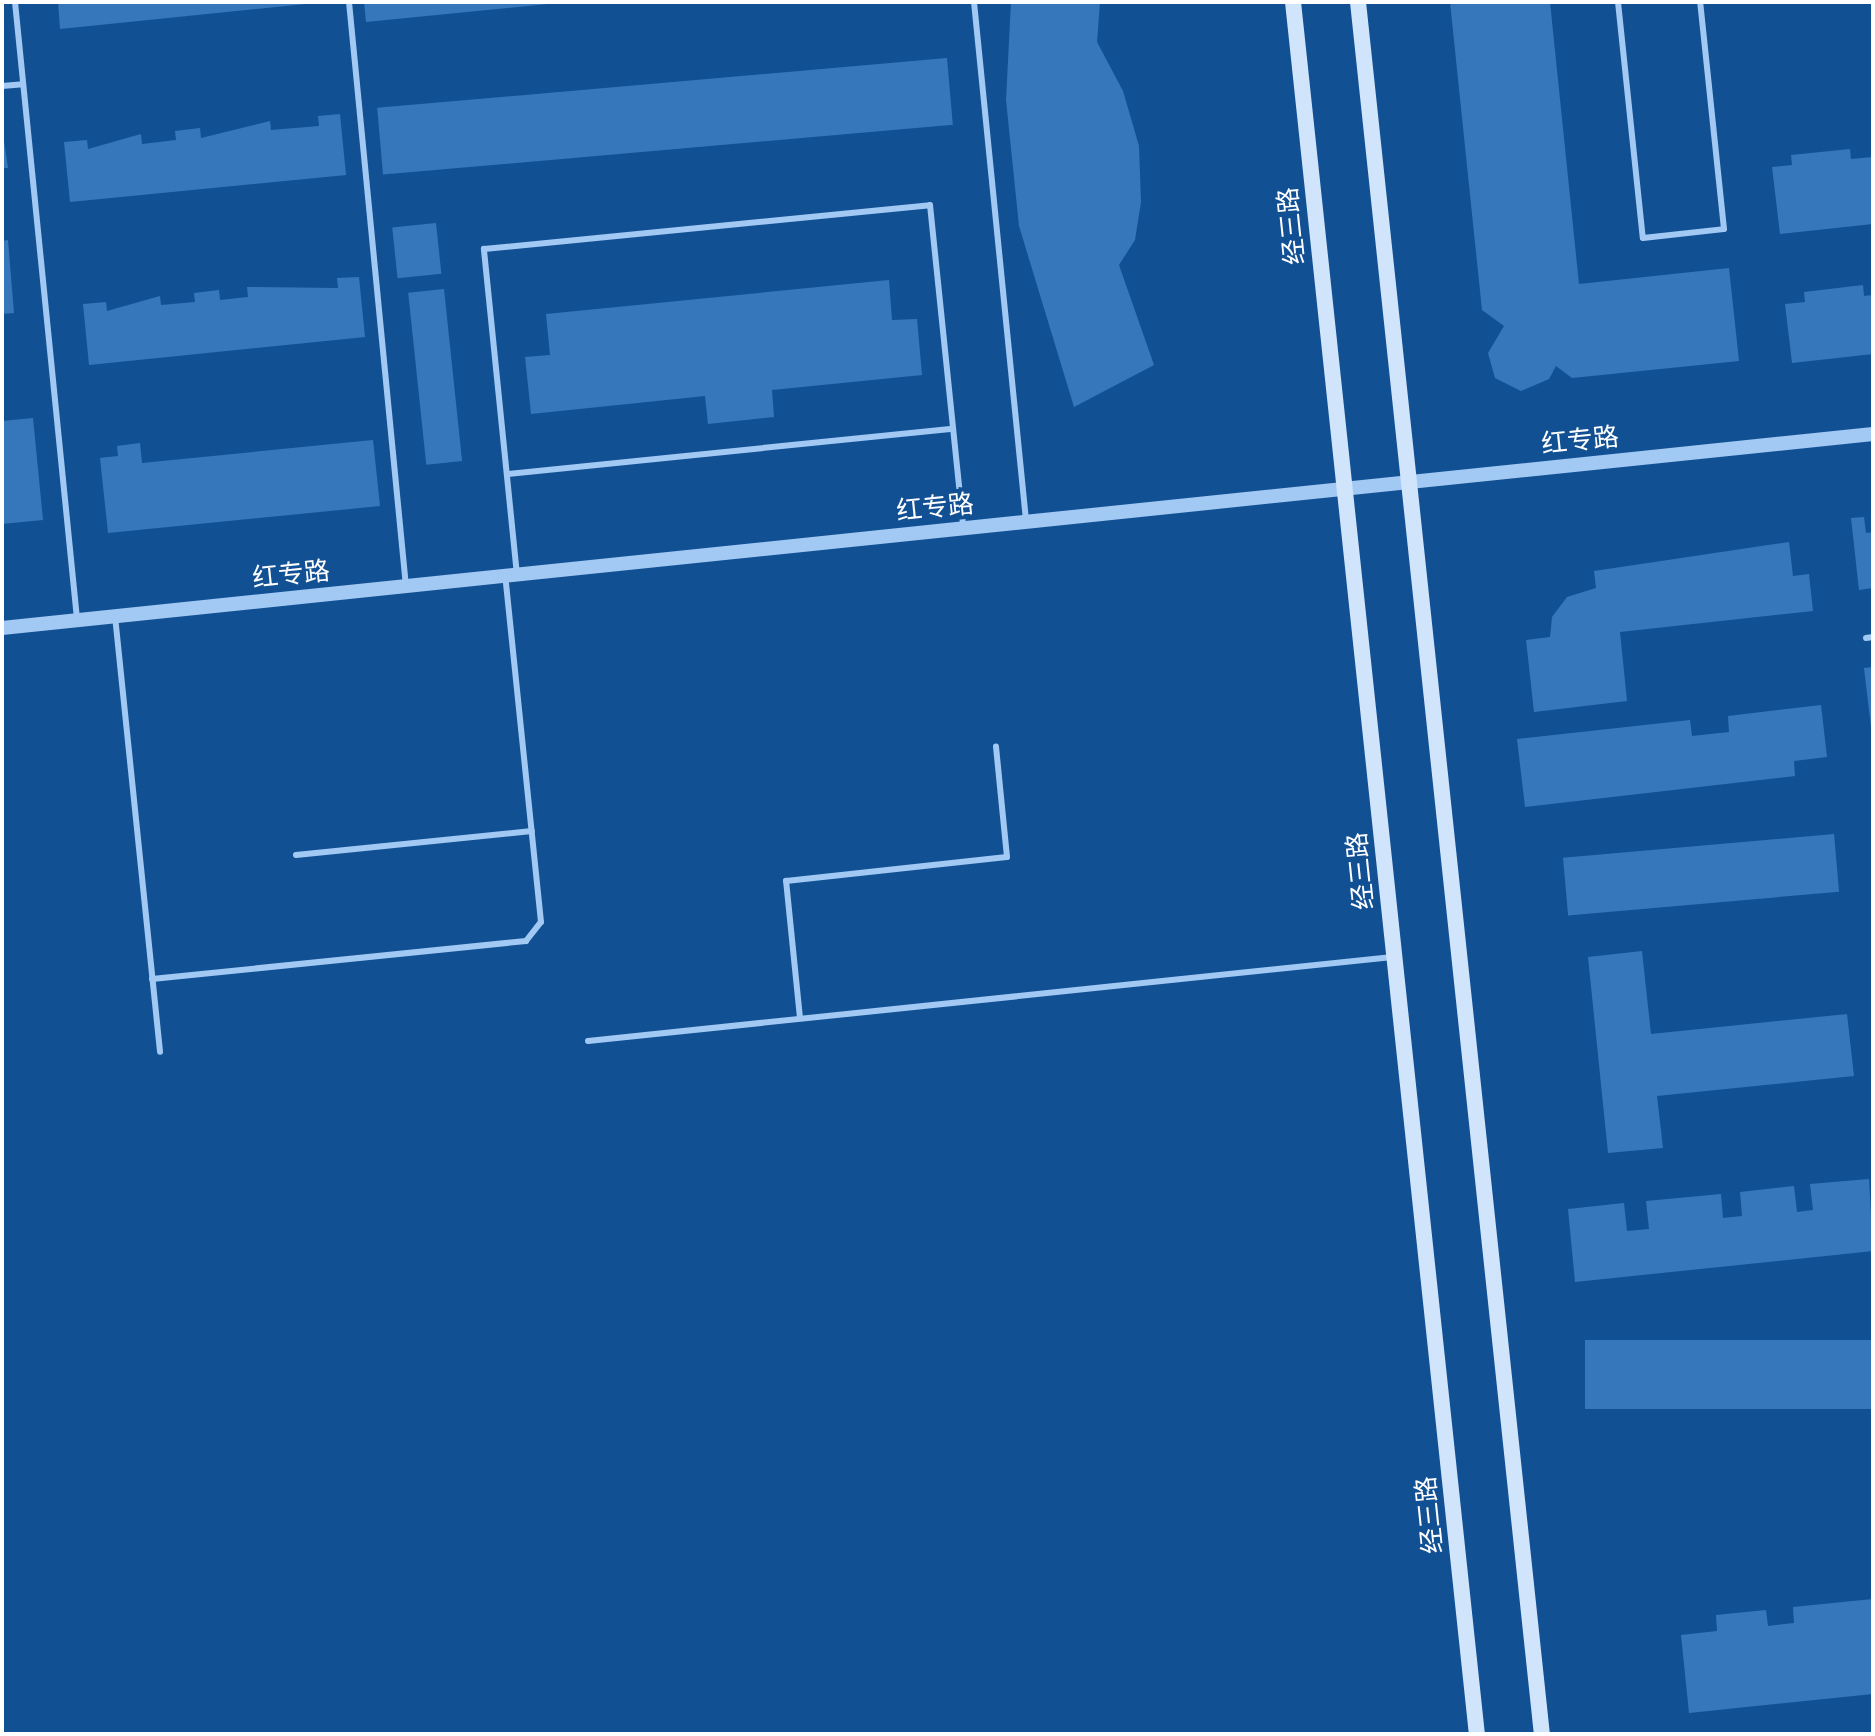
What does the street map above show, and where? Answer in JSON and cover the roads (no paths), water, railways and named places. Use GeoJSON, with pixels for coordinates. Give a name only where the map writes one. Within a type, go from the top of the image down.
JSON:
{"type":"FeatureCollection","features":[{"type":"Feature","properties":{"kind":"main road","name":"经三路"},"geometry":{"type":"LineString","coordinates":[[1293,2],[1477,1734]]}},
{"type":"Feature","properties":{"kind":"main road"},"geometry":{"type":"LineString","coordinates":[[1358,2],[1542,1734]]}},
{"type":"Feature","properties":{"kind":"street","name":"红专路"},"geometry":{"type":"LineString","coordinates":[[2,628],[1873,434]]}},
{"type":"Feature","properties":{"kind":"lane"},"geometry":{"type":"LineString","coordinates":[[15,2],[77,620]]}},
{"type":"Feature","properties":{"kind":"lane"},"geometry":{"type":"LineString","coordinates":[[349,2],[406,586]]}},
{"type":"Feature","properties":{"kind":"lane"},"geometry":{"type":"LineString","coordinates":[[974,2],[1026,522]]}},
{"type":"Feature","properties":{"kind":"lane"},"geometry":{"type":"LineString","coordinates":[[1618,2],[1643,238],[1724,229],[1700,2]]}},
{"type":"Feature","properties":{"kind":"lane"},"geometry":{"type":"LineString","coordinates":[[2,86],[23,84]]}},
{"type":"Feature","properties":{"kind":"lane"},"geometry":{"type":"LineString","coordinates":[[152,979],[526,941],[541,922],[511,575],[507,474],[484,249],[930,205],[963,529]]}},
{"type":"Feature","properties":{"kind":"lane"},"geometry":{"type":"LineString","coordinates":[[507,474],[953,429]]}},
{"type":"Feature","properties":{"kind":"lane"},"geometry":{"type":"LineString","coordinates":[[115,616],[160,1052]]}},
{"type":"Feature","properties":{"kind":"lane"},"geometry":{"type":"LineString","coordinates":[[800,1018],[786,881],[1007,857],[996,747]]}},
{"type":"Feature","properties":{"kind":"lane"},"geometry":{"type":"LineString","coordinates":[[296,855],[532,831]]}},
{"type":"Feature","properties":{"kind":"lane"},"geometry":{"type":"LineString","coordinates":[[588,1041],[1393,957]]}}]}
